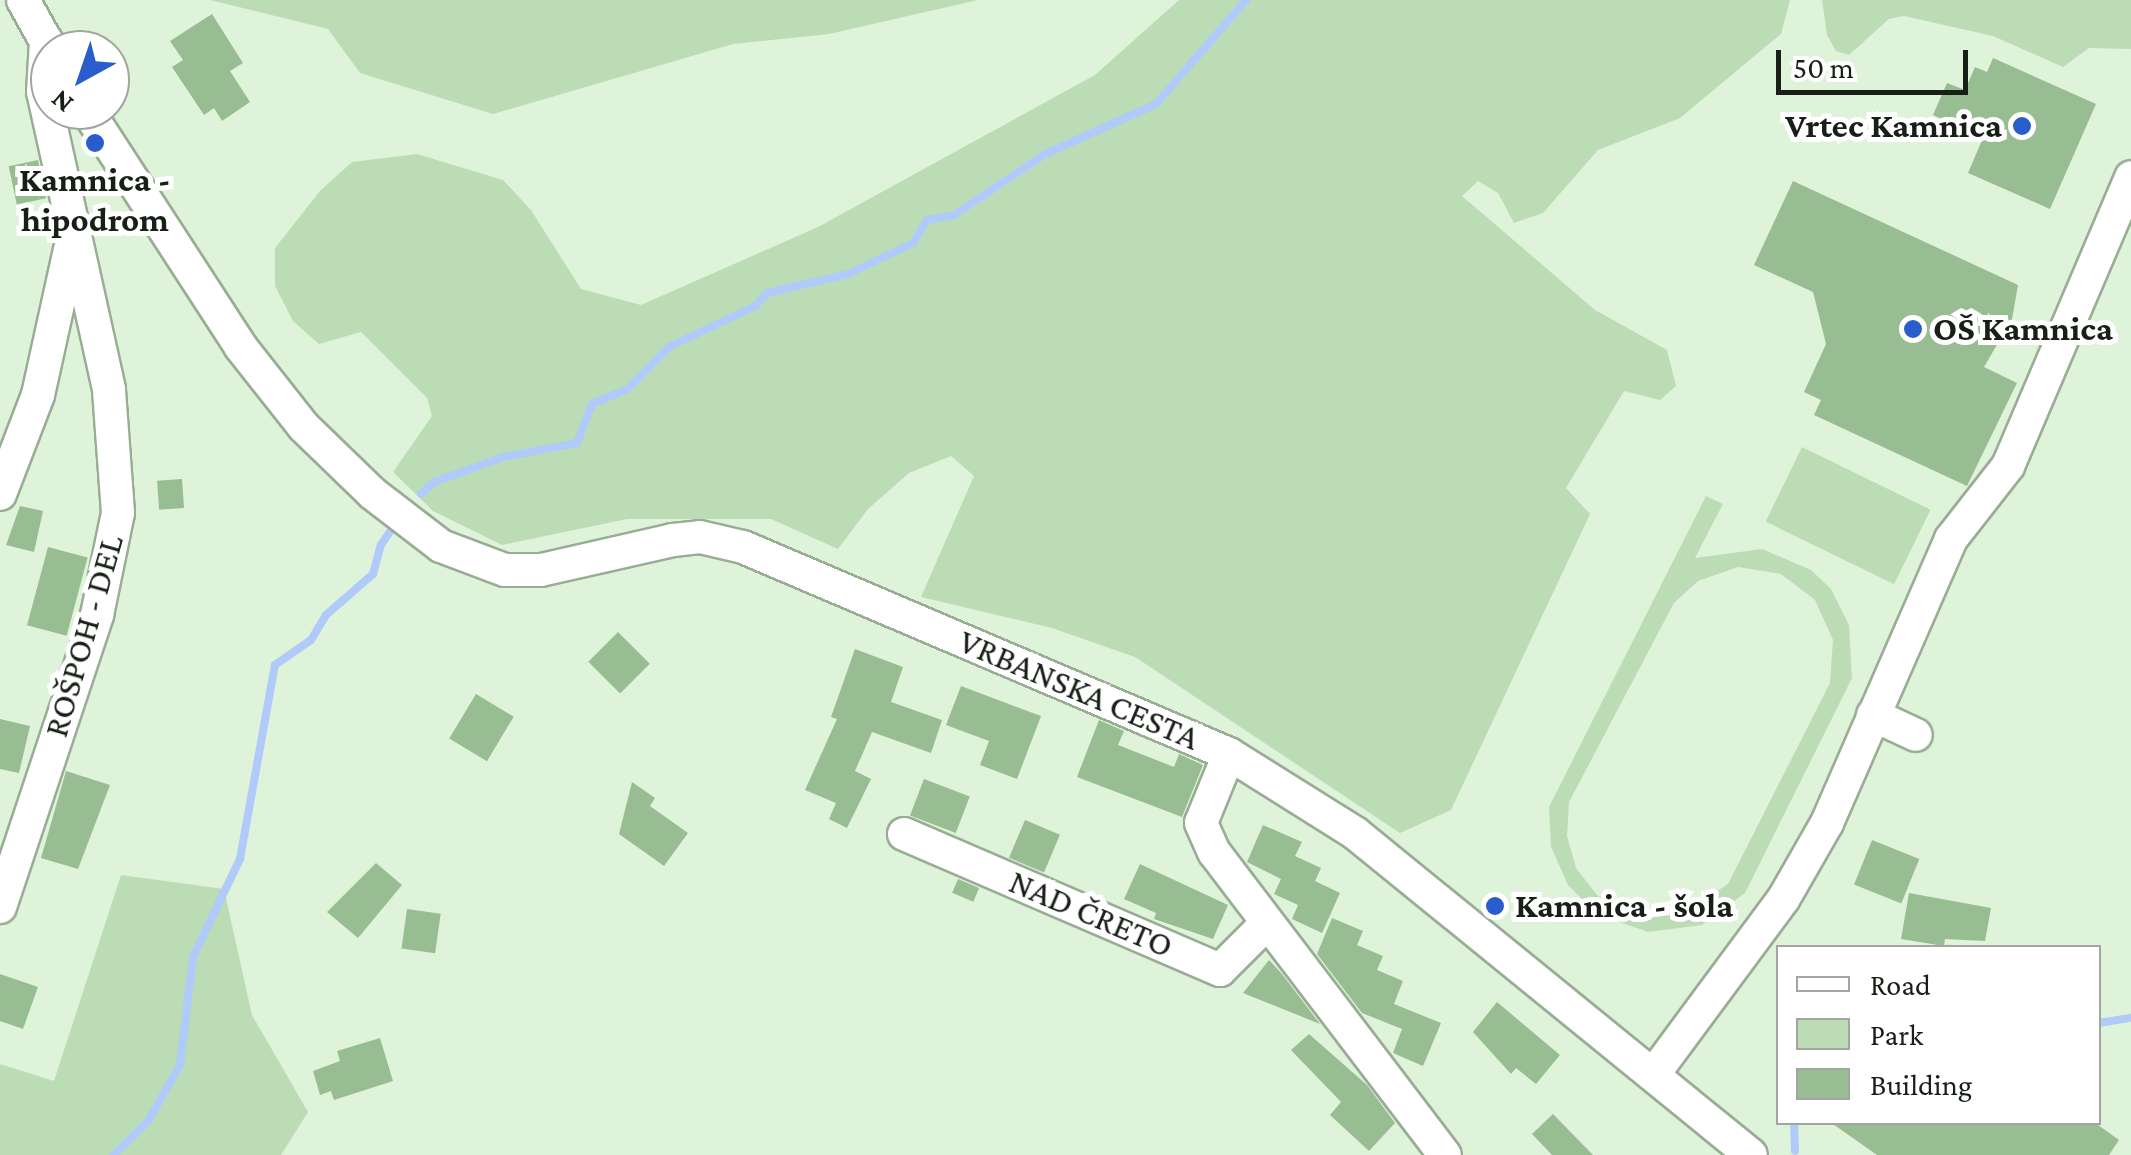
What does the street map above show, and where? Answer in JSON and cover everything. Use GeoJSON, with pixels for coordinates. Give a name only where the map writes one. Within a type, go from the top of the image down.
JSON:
{"type":"FeatureCollection","features":[{"type":"Feature","properties":{"kind":"street"},"geometry":{"type":"LineString","coordinates":[[23,0],[40,30]]}},
{"type":"Feature","properties":{"kind":"street","name":"ROŠPOH - DEL"},"geometry":{"type":"LineString","coordinates":[[0,907],[97,615],[118,513],[109,389],[71,242],[50,130]]}},
{"type":"Feature","properties":{"kind":"street","name":"VRBANSKA CESTA"},"geometry":{"type":"LineString","coordinates":[[100,130],[240,346],[304,427],[372,493],[425,534],[506,570],[541,570],[700,537],[743,547],[1230,754],[1356,833],[1751,1155]]}},
{"type":"Feature","properties":{"kind":"street"},"geometry":{"type":"LineString","coordinates":[[1653,1076],[1784,898],[1827,823],[1951,539],[2008,466],[2131,177]]}},
{"type":"Feature","properties":{"kind":"street","name":"ROŠPOH - DEL"},"geometry":{"type":"LineString","coordinates":[[0,494],[38,394],[71,242]]}},
{"type":"Feature","properties":{"kind":"street"},"geometry":{"type":"LineString","coordinates":[[1872,714],[1916,735]]}},
{"type":"Feature","properties":{"kind":"street"},"geometry":{"type":"LineString","coordinates":[[1230,754],[1201,823],[1264,926],[1444,1155]]}},
{"type":"Feature","properties":{"kind":"street","name":"NAD ČRETO"},"geometry":{"type":"LineString","coordinates":[[904,834],[1220,970],[1242,955],[1264,926]]}},
{"type":"Feature","properties":{"kind":"green space"},"geometry":{"type":"Polygon","coordinates":[[[210,0],[978,0],[829,34],[733,44],[493,114],[360,73],[328,29],[210,0]]]}},
{"type":"Feature","properties":{"kind":"green space"},"geometry":{"type":"Polygon","coordinates":[[[1179,0],[1790,0],[1781,34],[1680,118],[1598,150],[1543,213],[1514,223],[1498,193],[1478,181],[1462,196],[1595,310],[1667,350],[1676,386],[1660,400],[1624,391],[1566,488],[1590,514],[1451,810],[1400,833],[1135,657],[1052,628],[921,597],[974,476],[951,456],[909,473],[868,509],[838,549],[771,519],[627,519],[502,545],[433,511],[393,472],[432,416],[427,398],[361,332],[319,344],[293,321],[275,286],[275,248],[320,191],[352,162],[417,154],[503,180],[531,210],[581,289],[641,305],[818,227],[1095,75],[1179,0]]]}},
{"type":"Feature","properties":{"kind":"green space"},"geometry":{"type":"Polygon","coordinates":[[[1822,0],[2131,0],[2131,49],[2089,48],[2063,67],[1993,36],[1904,16],[1889,19],[1849,55],[1836,51],[1827,35],[1822,0]]]}},
{"type":"Feature","properties":{"kind":"green space"},"geometry":{"type":"Polygon","coordinates":[[[1802,447],[1931,510],[1894,584],[1766,522],[1802,447]]]}},
{"type":"Feature","properties":{"kind":"green space"},"geometry":{"type":"Polygon","coordinates":[[[1706,496],[1723,504],[1695,558],[1762,549],[1811,570],[1831,589],[1849,625],[1852,678],[1745,893],[1702,925],[1648,932],[1597,914],[1568,885],[1551,847],[1549,807],[1706,496]],[[1738,567],[1698,581],[1674,603],[1569,802],[1567,836],[1576,868],[1597,895],[1626,912],[1682,914],[1728,884],[1830,683],[1833,640],[1815,600],[1781,574],[1738,567]]]}},
{"type":"Feature","properties":{"kind":"green space"},"geometry":{"type":"Polygon","coordinates":[[[121,875],[224,889],[252,1015],[308,1112],[281,1155],[0,1155],[0,1064],[54,1081],[121,875]]]}},
{"type":"Feature","properties":{"kind":"building"},"geometry":{"type":"Polygon","coordinates":[[[212,14],[243,63],[230,71],[250,102],[222,121],[214,108],[204,115],[172,67],[183,60],[170,41],[212,14]]]}},
{"type":"Feature","properties":{"kind":"building","name":"Vrtec Kamnica"},"geometry":{"type":"Polygon","coordinates":[[[1993,58],[2096,104],[2050,209],[1968,173],[1983,138],[1933,115],[1947,83],[1965,90],[1975,67],[1987,72],[1993,58]]]}},
{"type":"Feature","properties":{"kind":"building"},"geometry":{"type":"Polygon","coordinates":[[[38,160],[46,198],[17,204],[9,166],[38,160]]]}},
{"type":"Feature","properties":{"kind":"building","name":"OŠ Kamnica"},"geometry":{"type":"Polygon","coordinates":[[[1793,181],[2018,285],[2012,319],[1984,367],[2017,383],[1967,486],[1814,415],[1821,400],[1804,392],[1826,344],[1813,292],[1754,265],[1793,181]]]}},
{"type":"Feature","properties":{"kind":"building"},"geometry":{"type":"Polygon","coordinates":[[[182,479],[184,508],[159,510],[157,481],[182,479]]]}},
{"type":"Feature","properties":{"kind":"building"},"geometry":{"type":"Polygon","coordinates":[[[20,506],[43,511],[34,552],[6,545],[20,506]]]}},
{"type":"Feature","properties":{"kind":"building"},"geometry":{"type":"Polygon","coordinates":[[[48,547],[88,558],[67,636],[27,625],[48,547]]]}},
{"type":"Feature","properties":{"kind":"building"},"geometry":{"type":"Polygon","coordinates":[[[618,632],[650,664],[620,694],[588,662],[618,632]]]}},
{"type":"Feature","properties":{"kind":"building"},"geometry":{"type":"Polygon","coordinates":[[[855,649],[903,667],[891,702],[942,720],[931,753],[872,732],[855,771],[871,779],[847,828],[829,819],[836,803],[805,790],[837,719],[831,717],[855,649]]]}},
{"type":"Feature","properties":{"kind":"building"},"geometry":{"type":"Polygon","coordinates":[[[961,686],[1041,716],[1017,779],[980,765],[989,741],[946,725],[961,686]]]}},
{"type":"Feature","properties":{"kind":"building"},"geometry":{"type":"Polygon","coordinates":[[[476,694],[514,717],[487,761],[449,739],[476,694]]]}},
{"type":"Feature","properties":{"kind":"building"},"geometry":{"type":"Polygon","coordinates":[[[0,719],[30,726],[19,773],[0,769],[0,719]]]}},
{"type":"Feature","properties":{"kind":"building"},"geometry":{"type":"Polygon","coordinates":[[[1099,720],[1124,731],[1118,745],[1174,767],[1179,754],[1203,765],[1182,817],[1077,777],[1099,720]]]}},
{"type":"Feature","properties":{"kind":"building"},"geometry":{"type":"Polygon","coordinates":[[[66,771],[110,785],[78,869],[41,858],[66,771]]]}},
{"type":"Feature","properties":{"kind":"building"},"geometry":{"type":"Polygon","coordinates":[[[924,779],[970,797],[956,833],[910,815],[924,779]]]}},
{"type":"Feature","properties":{"kind":"building"},"geometry":{"type":"Polygon","coordinates":[[[632,782],[655,798],[650,806],[688,833],[664,866],[619,834],[632,782]]]}},
{"type":"Feature","properties":{"kind":"building"},"geometry":{"type":"Polygon","coordinates":[[[1025,820],[1060,835],[1044,873],[1009,858],[1025,820]]]}},
{"type":"Feature","properties":{"kind":"building"},"geometry":{"type":"Polygon","coordinates":[[[1263,825],[1302,842],[1295,856],[1321,868],[1315,881],[1340,893],[1322,933],[1292,919],[1298,905],[1274,894],[1281,879],[1247,862],[1263,825]]]}},
{"type":"Feature","properties":{"kind":"building"},"geometry":{"type":"Polygon","coordinates":[[[1872,840],[1919,859],[1901,904],[1854,885],[1872,840]]]}},
{"type":"Feature","properties":{"kind":"building"},"geometry":{"type":"Polygon","coordinates":[[[376,863],[402,885],[358,938],[327,912],[376,863]]]}},
{"type":"Feature","properties":{"kind":"building"},"geometry":{"type":"Polygon","coordinates":[[[1140,864],[1228,905],[1213,939],[1154,919],[1156,913],[1124,899],[1140,864]]]}},
{"type":"Feature","properties":{"kind":"building"},"geometry":{"type":"Polygon","coordinates":[[[958,879],[979,888],[973,902],[952,893],[958,879]]]}},
{"type":"Feature","properties":{"kind":"building"},"geometry":{"type":"Polygon","coordinates":[[[1909,893],[1991,908],[1985,941],[1945,939],[1944,945],[1938,945],[1901,939],[1909,893]]]}},
{"type":"Feature","properties":{"kind":"building"},"geometry":{"type":"Polygon","coordinates":[[[407,909],[441,914],[435,953],[401,949],[407,909]]]}},
{"type":"Feature","properties":{"kind":"building"},"geometry":{"type":"Polygon","coordinates":[[[1332,918],[1363,931],[1357,945],[1383,956],[1377,970],[1403,981],[1394,1004],[1441,1023],[1423,1066],[1393,1053],[1402,1029],[1362,1013],[1317,954],[1332,918]]]}},
{"type":"Feature","properties":{"kind":"building"},"geometry":{"type":"Polygon","coordinates":[[[1269,960],[1282,974],[1320,1024],[1243,993],[1269,960]]]}},
{"type":"Feature","properties":{"kind":"building"},"geometry":{"type":"Polygon","coordinates":[[[0,974],[38,987],[23,1029],[0,1021],[0,974]]]}},
{"type":"Feature","properties":{"kind":"building"},"geometry":{"type":"Polygon","coordinates":[[[1497,1002],[1560,1055],[1536,1084],[1516,1068],[1511,1074],[1473,1032],[1497,1002]]]}},
{"type":"Feature","properties":{"kind":"building"},"geometry":{"type":"Polygon","coordinates":[[[1309,1034],[1367,1085],[1395,1123],[1369,1151],[1330,1115],[1341,1102],[1291,1050],[1309,1034]]]}},
{"type":"Feature","properties":{"kind":"building"},"geometry":{"type":"Polygon","coordinates":[[[380,1038],[393,1081],[334,1100],[331,1091],[320,1095],[313,1071],[340,1061],[337,1051],[380,1038]]]}},
{"type":"Feature","properties":{"kind":"building"},"geometry":{"type":"Polygon","coordinates":[[[1553,1114],[1593,1155],[1552,1155],[1532,1134],[1553,1114]]]}},
{"type":"Feature","properties":{"kind":"building"},"geometry":{"type":"Polygon","coordinates":[[[1834,1125],[2098,1125],[2119,1140],[2109,1155],[1877,1155],[1834,1125]]]}},
{"type":"Feature","properties":{"kind":"waterway"},"geometry":{"type":"LineString","coordinates":[[421,494],[434,482],[503,457],[577,443],[592,404],[628,389],[669,347],[755,306],[767,293],[848,274],[913,243],[927,220],[954,215],[1045,154],[1156,104],[1246,0]]}},
{"type":"Feature","properties":{"kind":"waterway"},"geometry":{"type":"LineString","coordinates":[[114,1155],[148,1121],[180,1065],[193,957],[240,859],[275,665],[311,640],[326,615],[373,574],[381,545],[395,524]]}},
{"type":"Feature","properties":{"kind":"waterway"},"geometry":{"type":"LineString","coordinates":[[2101,1023],[2131,1018]]}},
{"type":"Feature","properties":{"kind":"waterway"},"geometry":{"type":"LineString","coordinates":[[1794,1125],[1795,1151]]}},
{"type":"Feature","properties":{"kind":"place","name":"Vrtec Kamnica"},"geometry":{"type":"Point","coordinates":[2022,126]}},
{"type":"Feature","properties":{"kind":"place","name":"Kamnica - hipodrom"},"geometry":{"type":"Point","coordinates":[95,143]}},
{"type":"Feature","properties":{"kind":"place","name":"OŠ Kamnica"},"geometry":{"type":"Point","coordinates":[1913,329]}},
{"type":"Feature","properties":{"kind":"place","name":"Kamnica - šola"},"geometry":{"type":"Point","coordinates":[1495,906]}}]}
